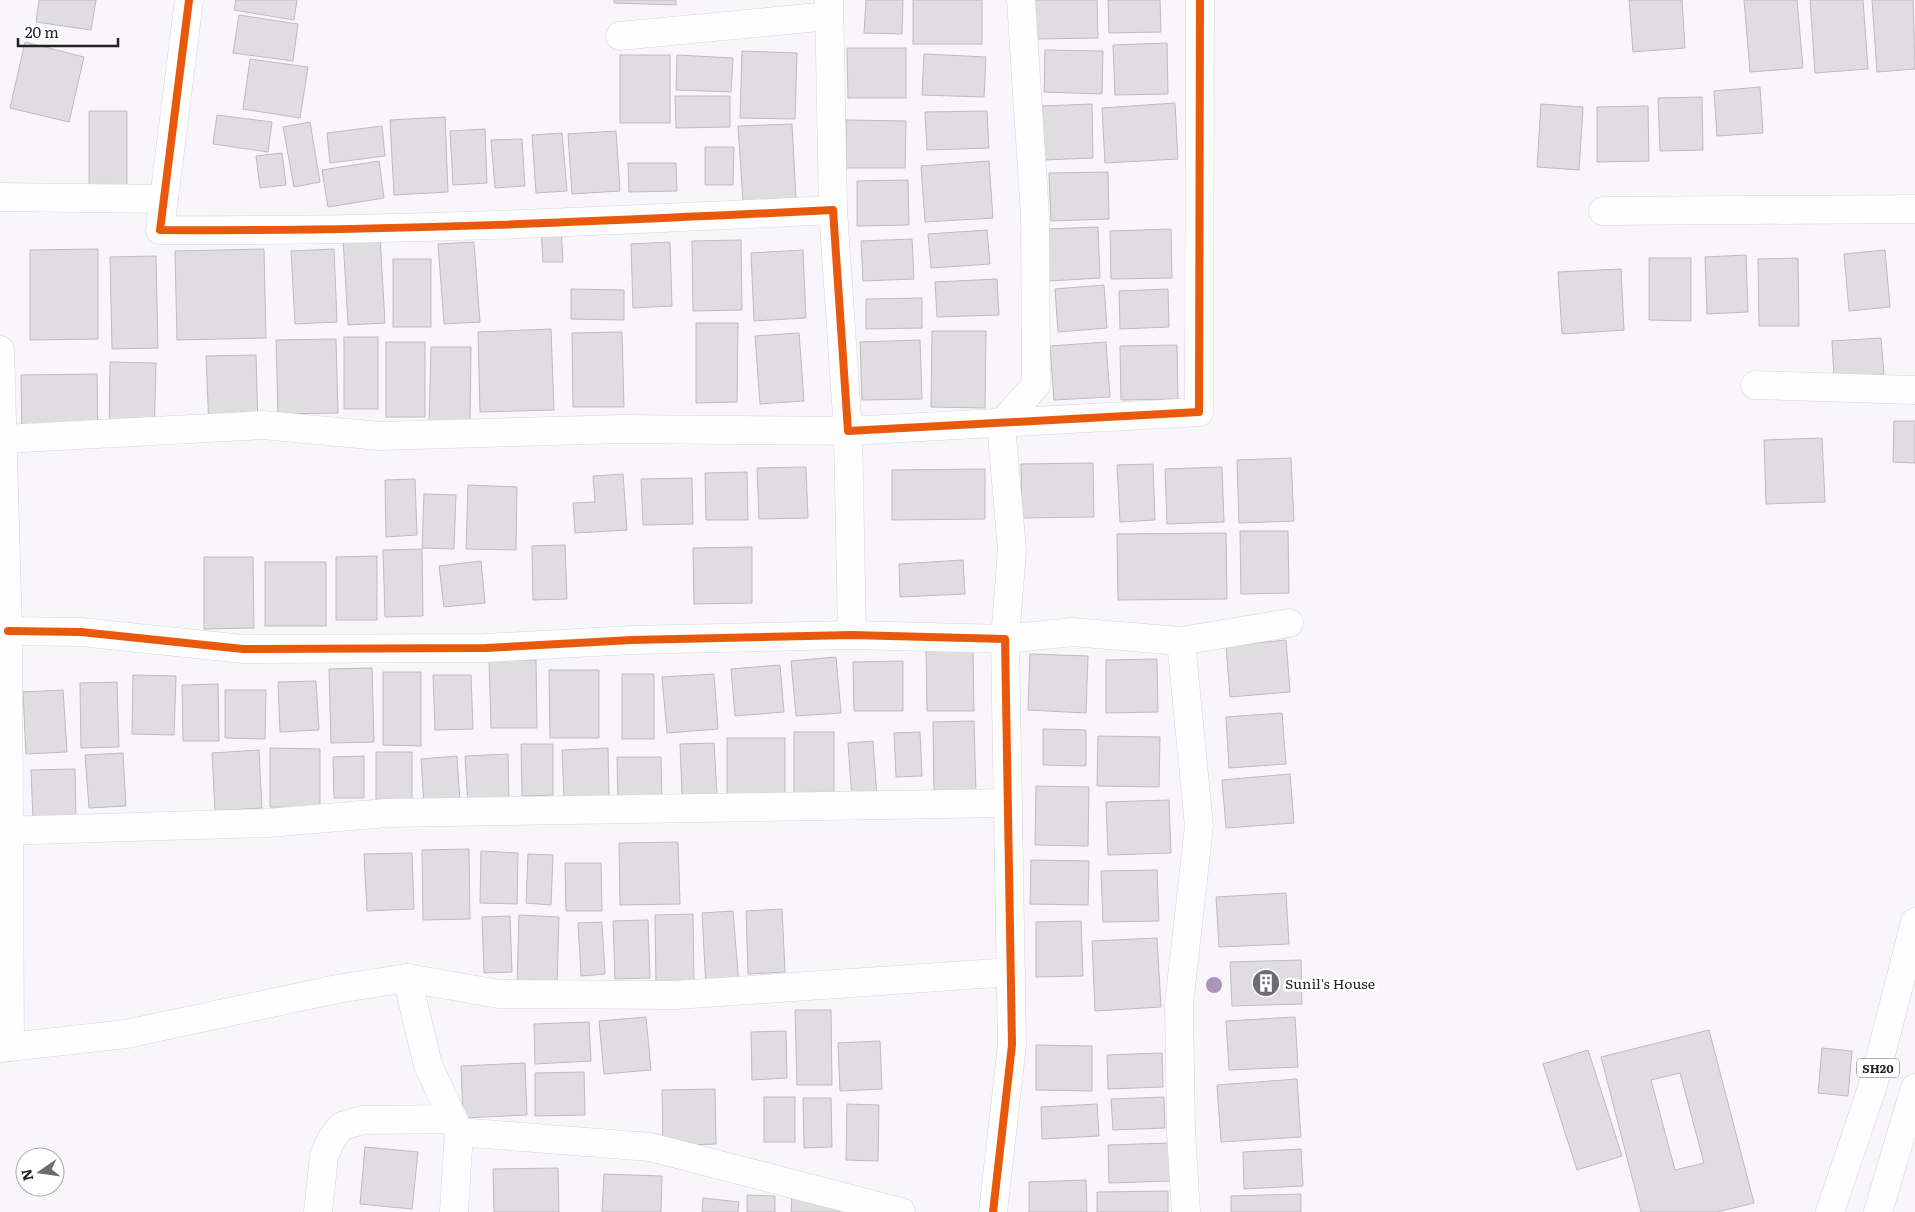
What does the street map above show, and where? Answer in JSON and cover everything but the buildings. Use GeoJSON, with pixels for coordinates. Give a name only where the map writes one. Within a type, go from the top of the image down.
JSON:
{"type":"FeatureCollection","features":[{"type":"Feature","properties":{"kind":"street"},"geometry":{"type":"LineString","coordinates":[[190,0],[160,230],[292,231],[526,225],[833,210]]}},
{"type":"Feature","properties":{"kind":"street"},"geometry":{"type":"LineString","coordinates":[[994,1212],[1012,1046],[1005,638],[1012,550],[1001,424],[1036,385],[1036,216],[1021,0]]}},
{"type":"Feature","properties":{"kind":"street"},"geometry":{"type":"LineString","coordinates":[[4,439],[264,425],[379,436],[621,429],[848,431],[1199,412],[1200,0]]}},
{"type":"Feature","properties":{"kind":"street"},"geometry":{"type":"LineString","coordinates":[[620,36],[829,8],[833,210],[848,431],[852,635]]}},
{"type":"Feature","properties":{"kind":"street"},"geometry":{"type":"LineString","coordinates":[[0,197],[164,199]]}},
{"type":"Feature","properties":{"kind":"street"},"geometry":{"type":"LineString","coordinates":[[1603,211],[1915,209]]}},
{"type":"Feature","properties":{"kind":"street"},"geometry":{"type":"LineString","coordinates":[[0,350],[8,631],[4,831],[5,1048],[126,1034],[338,988],[407,978],[499,994],[676,995],[1011,972]]}},
{"type":"Feature","properties":{"kind":"street"},"geometry":{"type":"LineString","coordinates":[[1755,385],[1915,390]]}},
{"type":"Feature","properties":{"kind":"street"},"geometry":{"type":"LineString","coordinates":[[8,631],[81,632],[243,649],[485,648],[632,640],[852,635],[1005,638],[1072,632],[1181,641],[1289,623]]}},
{"type":"Feature","properties":{"kind":"street"},"geometry":{"type":"LineString","coordinates":[[1181,641],[1199,826],[1179,1004],[1181,1133],[1186,1212]]}},
{"type":"Feature","properties":{"kind":"street"},"geometry":{"type":"LineString","coordinates":[[4,831],[268,823],[386,813],[1008,803]]}},
{"type":"Feature","properties":{"kind":"street","name":"SH20"},"geometry":{"type":"LineString","coordinates":[[1830,1212],[1874,1082],[1915,922]]}},
{"type":"Feature","properties":{"kind":"street"},"geometry":{"type":"LineString","coordinates":[[407,978],[428,1066],[456,1126],[454,1212]]}},
{"type":"Feature","properties":{"kind":"street","name":"SH20"},"geometry":{"type":"LineString","coordinates":[[1878,1212],[1915,1088]]}},
{"type":"Feature","properties":{"kind":"street"},"geometry":{"type":"LineString","coordinates":[[318,1212],[324,1156],[332,1138],[342,1126],[362,1120],[456,1126],[650,1147],[902,1212]]}},
{"type":"Feature","properties":{"kind":"cycle path"},"geometry":{"type":"LineString","coordinates":[[189,0],[160,230],[413,227],[581,222],[833,210],[848,431],[1199,412],[1200,0]]}},
{"type":"Feature","properties":{"kind":"cycle path"},"geometry":{"type":"LineString","coordinates":[[8,631],[81,632],[243,649],[485,648],[632,640],[852,635],[1005,639],[1012,1045],[993,1212]]}},
{"type":"Feature","properties":{"kind":"place","name":"Sunil's House"},"geometry":{"type":"Point","coordinates":[1266,983]}}]}
